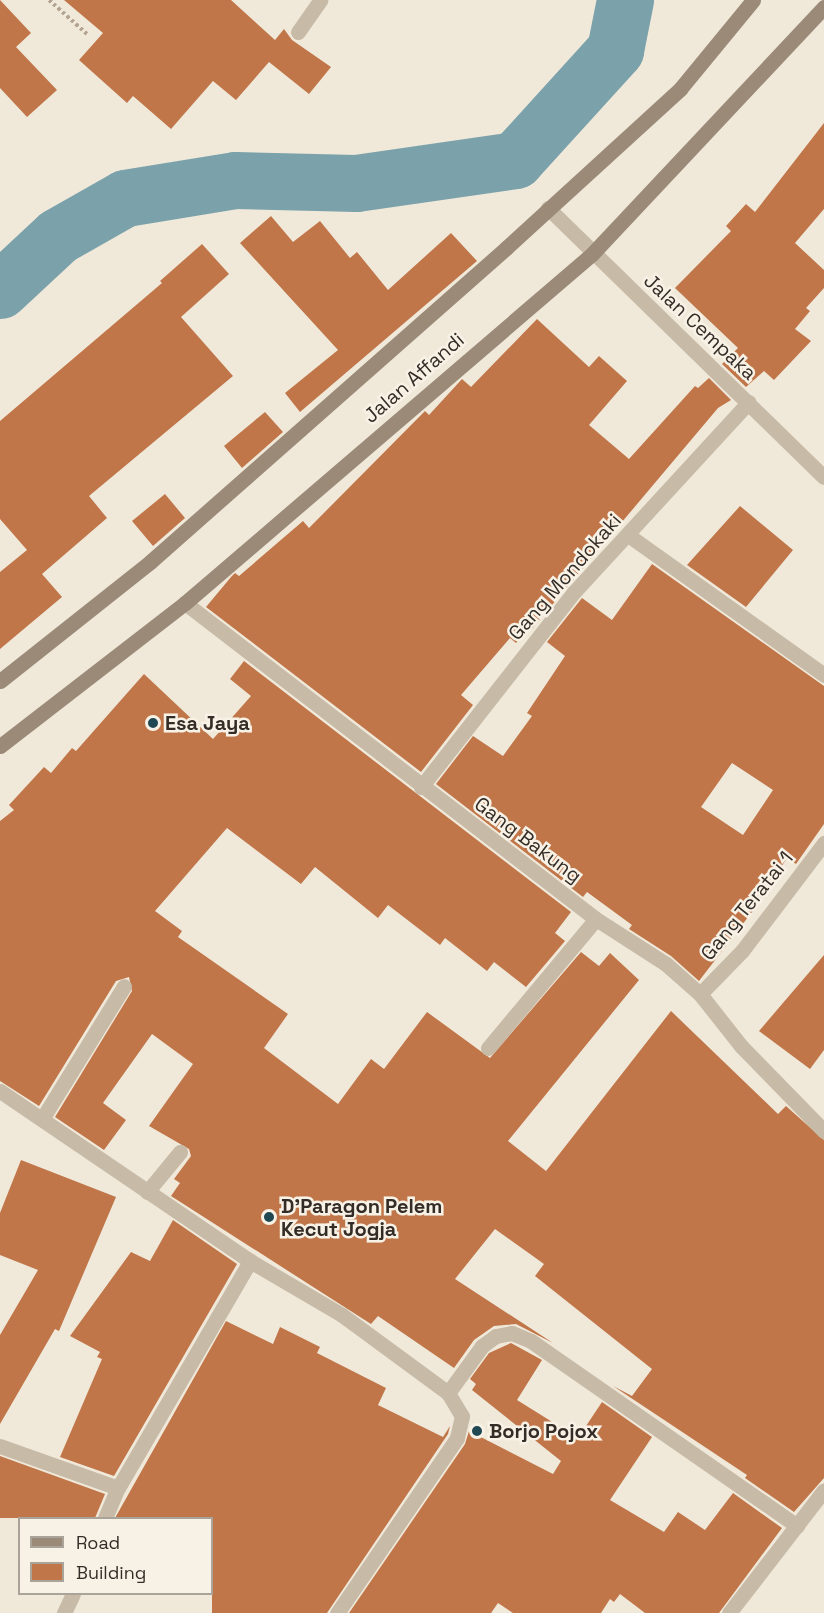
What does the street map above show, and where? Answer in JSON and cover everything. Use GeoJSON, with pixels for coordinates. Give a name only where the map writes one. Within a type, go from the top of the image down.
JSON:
{"type":"FeatureCollection","features":[{"type":"Feature","properties":{"kind":"main road","name":"Jalan Affandi"},"geometry":{"type":"LineString","coordinates":[[0,681],[150,562],[680,89],[753,0]]}},
{"type":"Feature","properties":{"kind":"main road","name":"Jalan Affandi"},"geometry":{"type":"LineString","coordinates":[[0,746],[185,603],[592,254],[824,7]]}},
{"type":"Feature","properties":{"kind":"street"},"geometry":{"type":"LineString","coordinates":[[298,33],[320,0]]}},
{"type":"Feature","properties":{"kind":"street","name":"Jalan Cempaka"},"geometry":{"type":"LineString","coordinates":[[548,208],[592,254],[749,402],[824,477]]}},
{"type":"Feature","properties":{"kind":"street","name":"Gang Mondokaki"},"geometry":{"type":"LineString","coordinates":[[421,787],[574,592],[749,402]]}},
{"type":"Feature","properties":{"kind":"street"},"geometry":{"type":"LineString","coordinates":[[628,535],[824,675]]}},
{"type":"Feature","properties":{"kind":"street","name":"Gang Bakung"},"geometry":{"type":"LineString","coordinates":[[185,603],[313,699],[421,787],[506,847],[596,919],[666,964],[700,994],[749,1054],[824,1131]]}},
{"type":"Feature","properties":{"kind":"street","name":"Gang Teratai 1"},"geometry":{"type":"LineString","coordinates":[[700,994],[742,951],[824,843]]}},
{"type":"Feature","properties":{"kind":"street"},"geometry":{"type":"LineString","coordinates":[[488,1048],[596,919]]}},
{"type":"Feature","properties":{"kind":"street"},"geometry":{"type":"LineString","coordinates":[[42,1119],[124,986]]}},
{"type":"Feature","properties":{"kind":"street"},"geometry":{"type":"LineString","coordinates":[[0,1091],[250,1261],[342,1315],[448,1393],[462,1416],[457,1438],[337,1613]]}},
{"type":"Feature","properties":{"kind":"street"},"geometry":{"type":"LineString","coordinates":[[147,1192],[180,1152]]}},
{"type":"Feature","properties":{"kind":"street"},"geometry":{"type":"LineString","coordinates":[[105,1517],[118,1488],[250,1261]]}},
{"type":"Feature","properties":{"kind":"street"},"geometry":{"type":"LineString","coordinates":[[448,1393],[482,1346],[496,1336],[512,1333],[531,1341],[797,1526]]}},
{"type":"Feature","properties":{"kind":"street"},"geometry":{"type":"LineString","coordinates":[[0,1446],[118,1488]]}},
{"type":"Feature","properties":{"kind":"street"},"geometry":{"type":"LineString","coordinates":[[729,1613],[824,1490]]}},
{"type":"Feature","properties":{"kind":"street"},"geometry":{"type":"LineString","coordinates":[[64,1613],[72,1595]]}},
{"type":"Feature","properties":{"kind":"path"},"geometry":{"type":"LineString","coordinates":[[50,0],[87,34]]}},
{"type":"Feature","properties":{"kind":"building"},"geometry":{"type":"Polygon","coordinates":[[[0,0],[31,33],[16,47],[57,90],[27,117],[0,88],[0,0]]]}},
{"type":"Feature","properties":{"kind":"building"},"geometry":{"type":"Polygon","coordinates":[[[64,0],[231,0],[275,40],[284,29],[292,40],[331,67],[309,94],[269,62],[236,100],[213,81],[171,129],[133,96],[127,103],[79,60],[103,33],[64,0]]]}},
{"type":"Feature","properties":{"kind":"building"},"geometry":{"type":"Polygon","coordinates":[[[824,123],[824,209],[795,243],[824,270],[824,288],[806,308],[810,311],[795,329],[811,341],[774,380],[764,371],[746,387],[722,364],[738,348],[675,288],[731,231],[726,226],[746,204],[755,212],[824,123]]]}},
{"type":"Feature","properties":{"kind":"building"},"geometry":{"type":"Polygon","coordinates":[[[271,216],[293,242],[320,221],[350,258],[357,252],[388,290],[451,233],[477,261],[300,412],[285,393],[338,350],[240,243],[271,216]]]}},
{"type":"Feature","properties":{"kind":"building"},"geometry":{"type":"Polygon","coordinates":[[[202,244],[229,274],[181,317],[233,376],[89,496],[107,518],[42,574],[62,597],[0,649],[0,572],[27,550],[0,519],[0,421],[162,283],[160,281],[202,244]]]}},
{"type":"Feature","properties":{"kind":"building"},"geometry":{"type":"Polygon","coordinates":[[[537,319],[589,367],[599,356],[627,381],[589,425],[629,459],[695,386],[698,388],[709,378],[731,400],[718,408],[531,630],[528,628],[516,643],[510,638],[461,695],[473,705],[421,772],[206,607],[235,573],[239,576],[303,521],[309,528],[425,411],[429,415],[462,379],[471,387],[537,319]]]}},
{"type":"Feature","properties":{"kind":"building"},"geometry":{"type":"Polygon","coordinates":[[[265,412],[283,432],[242,468],[224,446],[265,412]]]}},
{"type":"Feature","properties":{"kind":"building"},"geometry":{"type":"Polygon","coordinates":[[[165,494],[185,518],[153,546],[132,521],[165,494]]]}},
{"type":"Feature","properties":{"kind":"building"},"geometry":{"type":"Polygon","coordinates":[[[740,506],[793,550],[746,607],[687,565],[740,506]]]}},
{"type":"Feature","properties":{"kind":"building"},"geometry":{"type":"Polygon","coordinates":[[[652,564],[824,686],[824,824],[796,864],[787,858],[752,912],[699,981],[671,956],[629,929],[632,925],[587,892],[583,897],[436,784],[473,736],[503,756],[532,716],[527,713],[565,656],[547,642],[582,598],[612,620],[652,564]],[[732,763],[701,807],[743,835],[773,790],[732,763]]]}},
{"type":"Feature","properties":{"kind":"building"},"geometry":{"type":"Polygon","coordinates":[[[244,661],[571,912],[555,933],[565,941],[526,987],[494,962],[487,971],[445,938],[440,945],[388,905],[378,918],[315,867],[301,884],[227,828],[155,911],[182,931],[178,937],[288,1014],[264,1048],[338,1104],[371,1059],[384,1069],[427,1012],[490,1058],[581,952],[599,966],[610,953],[639,980],[508,1141],[546,1171],[671,1011],[778,1114],[786,1106],[824,1140],[824,1478],[794,1512],[745,1478],[747,1475],[613,1386],[632,1396],[652,1369],[535,1276],[544,1264],[495,1229],[455,1279],[553,1343],[516,1324],[494,1326],[474,1340],[454,1368],[378,1316],[371,1324],[171,1196],[180,1183],[174,1179],[191,1156],[189,1149],[149,1126],[193,1064],[152,1034],[103,1103],[126,1120],[104,1150],[55,1117],[132,991],[129,977],[116,981],[39,1106],[0,1081],[0,821],[14,810],[9,805],[44,767],[51,773],[72,748],[76,751],[144,674],[213,739],[251,696],[230,679],[244,661]]]}},
{"type":"Feature","properties":{"kind":"building"},"geometry":{"type":"Polygon","coordinates":[[[824,955],[824,1050],[810,1069],[759,1031],[824,955]]]}},
{"type":"Feature","properties":{"kind":"building"},"geometry":{"type":"Polygon","coordinates":[[[21,1160],[116,1197],[59,1331],[55,1329],[0,1424],[0,1335],[38,1270],[0,1255],[0,1213],[21,1160]]]}},
{"type":"Feature","properties":{"kind":"building"},"geometry":{"type":"Polygon","coordinates":[[[173,1220],[237,1264],[114,1476],[60,1457],[102,1359],[97,1357],[100,1352],[70,1336],[131,1252],[150,1261],[173,1220]]]}},
{"type":"Feature","properties":{"kind":"building"},"geometry":{"type":"Polygon","coordinates":[[[226,1321],[273,1344],[280,1327],[320,1347],[317,1353],[386,1388],[378,1405],[443,1437],[450,1426],[448,1434],[327,1613],[212,1613],[213,1517],[116,1517],[226,1321]]]}},
{"type":"Feature","properties":{"kind":"building"},"geometry":{"type":"Polygon","coordinates":[[[511,1343],[542,1360],[517,1400],[578,1438],[602,1402],[652,1437],[610,1500],[664,1532],[678,1512],[705,1530],[733,1493],[782,1528],[719,1613],[645,1613],[620,1594],[614,1602],[610,1599],[601,1613],[513,1613],[498,1603],[491,1613],[349,1613],[465,1444],[469,1431],[553,1474],[561,1461],[472,1390],[476,1384],[470,1379],[489,1353],[511,1343]]]}},
{"type":"Feature","properties":{"kind":"building"},"geometry":{"type":"Polygon","coordinates":[[[0,1456],[105,1494],[95,1517],[0,1518],[0,1456]]]}},
{"type":"Feature","properties":{"kind":"waterway"},"geometry":{"type":"LineString","coordinates":[[0,290],[58,236],[125,198],[235,180],[356,183],[515,160],[615,50],[625,0]]}},
{"type":"Feature","properties":{"kind":"place","name":"Esa Jaya"},"geometry":{"type":"Point","coordinates":[153,723]}},
{"type":"Feature","properties":{"kind":"place","name":"D'Paragon Pelem Kecut Jogja"},"geometry":{"type":"Point","coordinates":[269,1217]}},
{"type":"Feature","properties":{"kind":"place","name":"Borjo Pojox"},"geometry":{"type":"Point","coordinates":[477,1431]}}]}
